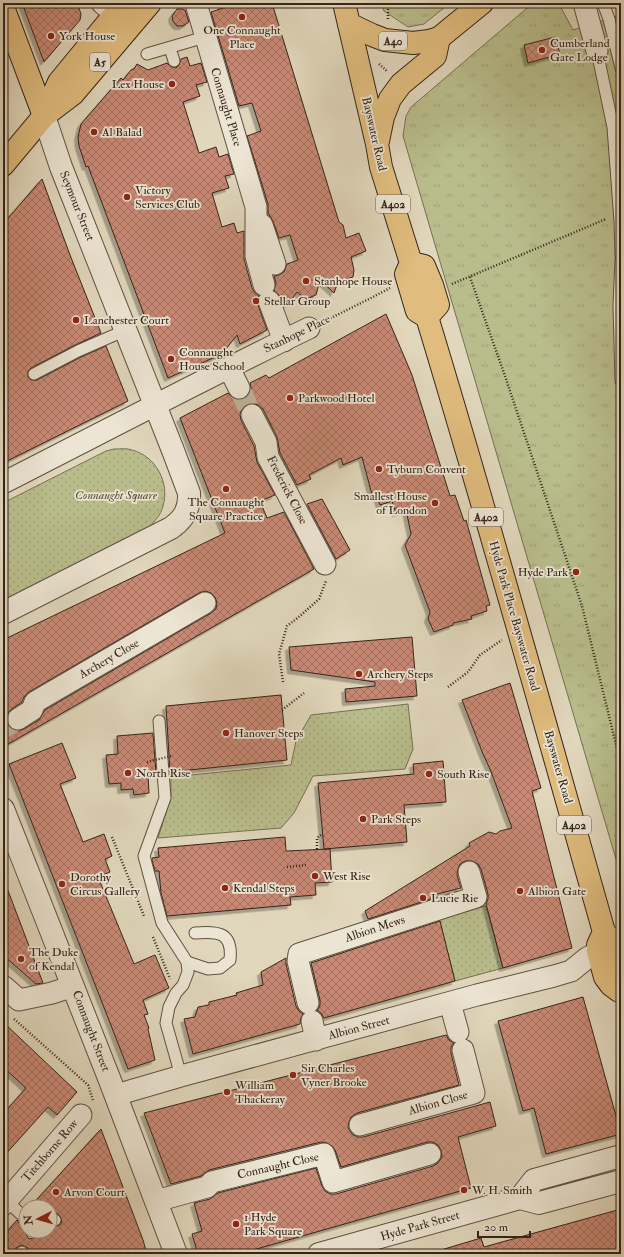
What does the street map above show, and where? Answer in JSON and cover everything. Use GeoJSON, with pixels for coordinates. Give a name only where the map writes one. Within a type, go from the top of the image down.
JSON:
{"type":"FeatureCollection","features":[{"type":"Feature","properties":{"kind":"main road","name":"A5"},"geometry":{"type":"LineString","coordinates":[[3,165],[44,116],[73,94],[150,3]]}},
{"type":"Feature","properties":{"kind":"main road","name":"Bayswater Road"},"geometry":{"type":"LineString","coordinates":[[344,3],[381,167],[411,263],[424,266],[438,305],[422,314]]}},
{"type":"Feature","properties":{"kind":"main road","name":"A40"},"geometry":{"type":"LineString","coordinates":[[349,24],[372,35],[398,42],[413,43],[430,41],[439,38],[482,3]]}},
{"type":"Feature","properties":{"kind":"main road","name":"Seymour Street"},"geometry":{"type":"LineString","coordinates":[[3,7],[44,116]]}},
{"type":"Feature","properties":{"kind":"main road","name":"A5"},"geometry":{"type":"LineString","coordinates":[[44,116],[59,82],[114,7]]}},
{"type":"Feature","properties":{"kind":"main road","name":"A402"},"geometry":{"type":"LineString","coordinates":[[377,144],[383,117],[390,99],[400,84],[435,56],[439,38]]}},
{"type":"Feature","properties":{"kind":"main road","name":"Hyde Park Place Bayswater Road"},"geometry":{"type":"LineString","coordinates":[[422,314],[458,419],[544,718]]}},
{"type":"Feature","properties":{"kind":"main road","name":"Bayswater Road"},"geometry":{"type":"LineString","coordinates":[[544,718],[601,942],[605,977],[611,985],[620,991]]}},
{"type":"Feature","properties":{"kind":"main road","name":"Bayswater Road"},"geometry":{"type":"LineString","coordinates":[[601,942],[614,943],[621,967]]}},
{"type":"Feature","properties":{"kind":"street"},"geometry":{"type":"LineString","coordinates":[[584,3],[597,51]]}},
{"type":"Feature","properties":{"kind":"street","name":"Connaught Place"},"geometry":{"type":"LineString","coordinates":[[197,7],[256,207],[275,264]]}},
{"type":"Feature","properties":{"kind":"street","name":"Seymour Street"},"geometry":{"type":"LineString","coordinates":[[44,116],[61,167],[156,404]]}},
{"type":"Feature","properties":{"kind":"street","name":"Connaught Place"},"geometry":{"type":"LineString","coordinates":[[256,207],[256,256],[267,293],[284,340]]}},
{"type":"Feature","properties":{"kind":"street","name":"Stanhope Place"},"geometry":{"type":"LineString","coordinates":[[156,404],[309,328]]}},
{"type":"Feature","properties":{"kind":"street"},"geometry":{"type":"LineString","coordinates":[[229,368],[239,388]]}},
{"type":"Feature","properties":{"kind":"street"},"geometry":{"type":"LineString","coordinates":[[3,483],[156,404],[189,493],[189,506],[183,518],[171,528],[3,613]]}},
{"type":"Feature","properties":{"kind":"street","name":"Frederick Close"},"geometry":{"type":"LineString","coordinates":[[252,415],[266,442],[268,457],[325,564]]}},
{"type":"Feature","properties":{"kind":"street","name":"Archery Close"},"geometry":{"type":"LineString","coordinates":[[18,719],[32,710],[35,702],[205,603]]}},
{"type":"Feature","properties":{"kind":"street","name":"Connaught Street"},"geometry":{"type":"LineString","coordinates":[[3,809],[116,1095],[176,1254]]}},
{"type":"Feature","properties":{"kind":"street","name":"Albion Mews"},"geometry":{"type":"LineString","coordinates":[[312,1021],[298,961],[298,954],[476,897],[469,872]]}},
{"type":"Feature","properties":{"kind":"street","name":"Albion Street"},"geometry":{"type":"LineString","coordinates":[[116,1095],[181,1076],[312,1021],[450,1003],[571,971],[587,958],[601,942]]}},
{"type":"Feature","properties":{"kind":"street"},"geometry":{"type":"LineString","coordinates":[[3,986],[19,1000],[52,993],[73,986]]}},
{"type":"Feature","properties":{"kind":"street","name":"Albion Close"},"geometry":{"type":"LineString","coordinates":[[360,1125],[474,1093],[450,1003]]}},
{"type":"Feature","properties":{"kind":"street","name":"Titchborne Row"},"geometry":{"type":"LineString","coordinates":[[5,1203],[87,1109]]}},
{"type":"Feature","properties":{"kind":"street","name":"Connaught Close"},"geometry":{"type":"LineString","coordinates":[[156,1201],[206,1188],[212,1182],[324,1154],[333,1182],[430,1154]]}},
{"type":"Feature","properties":{"kind":"street"},"geometry":{"type":"LineString","coordinates":[[520,1198],[534,1180],[621,1156]]}},
{"type":"Feature","properties":{"kind":"street","name":"Hyde Park Street"},"geometry":{"type":"LineString","coordinates":[[319,1254],[520,1198],[539,1203],[621,1181]]}},
{"type":"Feature","properties":{"kind":"lane"},"geometry":{"type":"LineString","coordinates":[[603,3],[609,19],[621,68]]}},
{"type":"Feature","properties":{"kind":"lane"},"geometry":{"type":"LineString","coordinates":[[147,54],[205,37]]}},
{"type":"Feature","properties":{"kind":"lane"},"geometry":{"type":"LineString","coordinates":[[170,48],[174,61]]}},
{"type":"Feature","properties":{"kind":"lane"},"geometry":{"type":"LineString","coordinates":[[597,51],[613,127],[620,215],[621,255]]}},
{"type":"Feature","properties":{"kind":"lane"},"geometry":{"type":"LineString","coordinates":[[621,259],[619,354],[621,381]]}},
{"type":"Feature","properties":{"kind":"lane"},"geometry":{"type":"LineString","coordinates":[[34,374],[68,356],[126,330]]}},
{"type":"Feature","properties":{"kind":"lane"},"geometry":{"type":"LineString","coordinates":[[159,721],[165,798],[144,856],[162,923],[187,962],[188,972],[183,985],[176,993],[169,1007],[166,1023],[181,1076]]}},
{"type":"Feature","properties":{"kind":"lane"},"geometry":{"type":"LineString","coordinates":[[187,962],[208,969],[220,968],[230,960],[231,948],[225,937],[213,932],[195,933]]}},
{"type":"Feature","properties":{"kind":"lane"},"geometry":{"type":"LineString","coordinates":[[5,1203],[18,1213]]}},
{"type":"Feature","properties":{"kind":"path"},"geometry":{"type":"LineString","coordinates":[[388,3],[388,21]]}},
{"type":"Feature","properties":{"kind":"path"},"geometry":{"type":"LineString","coordinates":[[379,64],[391,75]]}},
{"type":"Feature","properties":{"kind":"path"},"geometry":{"type":"LineString","coordinates":[[449,286],[609,217]]}},
{"type":"Feature","properties":{"kind":"path"},"geometry":{"type":"LineString","coordinates":[[597,223],[609,222]]}},
{"type":"Feature","properties":{"kind":"path"},"geometry":{"type":"LineString","coordinates":[[470,277],[505,376],[582,606],[621,765]]}},
{"type":"Feature","properties":{"kind":"path","name":"Stanhope Place"},"geometry":{"type":"LineString","coordinates":[[309,328],[396,286]]}},
{"type":"Feature","properties":{"kind":"path"},"geometry":{"type":"LineString","coordinates":[[283,682],[279,654],[287,626],[319,599],[328,576],[325,564]]}},
{"type":"Feature","properties":{"kind":"path"},"geometry":{"type":"LineString","coordinates":[[448,687],[468,672],[480,655],[499,641],[520,635]]}},
{"type":"Feature","properties":{"kind":"path"},"geometry":{"type":"LineString","coordinates":[[282,710],[304,693]]}},
{"type":"Feature","properties":{"kind":"path"},"geometry":{"type":"LineString","coordinates":[[147,762],[171,756]]}},
{"type":"Feature","properties":{"kind":"path"},"geometry":{"type":"LineString","coordinates":[[317,850],[317,838],[322,834]]}},
{"type":"Feature","properties":{"kind":"path"},"geometry":{"type":"LineString","coordinates":[[287,867],[306,865]]}},
{"type":"Feature","properties":{"kind":"path"},"geometry":{"type":"LineString","coordinates":[[11,1016],[88,1085],[87,1109]]}},
{"type":"Feature","properties":{"kind":"green space"},"geometry":{"type":"Polygon","coordinates":[[[381,3],[450,3],[424,24],[408,27],[384,11],[381,3]]]}},
{"type":"Feature","properties":{"kind":"green space","name":"Hyde Park"},"geometry":{"type":"Polygon","coordinates":[[[533,3],[556,3],[560,6],[573,30],[621,15],[621,876],[403,136],[406,116],[411,107],[533,3]]]}},
{"type":"Feature","properties":{"kind":"green space","name":"Connaught Square"},"geometry":{"type":"Polygon","coordinates":[[[114,449],[128,449],[141,453],[154,464],[159,472],[163,480],[165,497],[161,512],[157,518],[148,528],[3,601],[3,503],[106,451],[114,449]]]}},
{"type":"Feature","properties":{"kind":"green space"},"geometry":{"type":"Polygon","coordinates":[[[408,704],[413,749],[405,769],[313,776],[294,813],[281,828],[158,838],[171,796],[171,777],[291,765],[296,741],[311,715],[408,704]]]}},
{"type":"Feature","properties":{"kind":"green space"},"geometry":{"type":"Polygon","coordinates":[[[486,906],[503,968],[455,981],[439,919],[486,906]]]}},
{"type":"Feature","properties":{"kind":"building","name":"York House"},"geometry":{"type":"Polygon","coordinates":[[[22,3],[77,3],[81,14],[80,20],[44,62],[22,3]]]}},
{"type":"Feature","properties":{"kind":"building"},"geometry":{"type":"Polygon","coordinates":[[[221,3],[272,3],[339,222],[343,225],[346,238],[359,233],[366,251],[351,257],[354,270],[353,277],[338,282],[334,293],[320,280],[316,295],[306,299],[297,292],[289,303],[283,305],[280,296],[274,291],[276,282],[274,276],[284,272],[287,264],[298,260],[290,235],[279,238],[273,221],[268,213],[268,204],[247,136],[261,131],[252,103],[239,106],[211,12],[223,8],[221,3]]]}},
{"type":"Feature","properties":{"kind":"building"},"geometry":{"type":"Polygon","coordinates":[[[177,9],[185,10],[189,22],[183,26],[177,26],[173,21],[172,16],[177,9]]]}},
{"type":"Feature","properties":{"kind":"building","name":"Cumberland Gate Lodge"},"geometry":{"type":"Polygon","coordinates":[[[555,37],[560,54],[528,63],[524,45],[555,37]]]}},
{"type":"Feature","properties":{"kind":"building"},"geometry":{"type":"Polygon","coordinates":[[[187,57],[190,66],[201,63],[207,82],[196,85],[200,96],[183,102],[199,153],[216,147],[219,157],[228,154],[234,174],[225,176],[229,188],[212,193],[222,227],[234,223],[237,233],[244,231],[244,259],[252,288],[255,293],[259,295],[257,299],[258,305],[267,330],[240,344],[237,335],[222,354],[168,378],[88,166],[86,167],[79,146],[78,137],[81,124],[121,78],[123,80],[137,64],[148,70],[167,63],[176,68],[181,59],[187,57]]]}},
{"type":"Feature","properties":{"kind":"building"},"geometry":{"type":"Polygon","coordinates":[[[42,179],[101,333],[31,368],[28,371],[28,377],[31,380],[37,380],[106,346],[128,401],[3,463],[3,224],[42,179]]]}},
{"type":"Feature","properties":{"kind":"building"},"geometry":{"type":"Polygon","coordinates":[[[386,314],[412,375],[450,496],[455,495],[464,521],[466,520],[490,605],[486,606],[487,611],[471,616],[472,619],[453,623],[453,625],[434,632],[428,619],[430,612],[405,545],[411,534],[406,510],[396,513],[392,501],[380,505],[376,494],[372,495],[362,457],[343,465],[341,458],[309,475],[311,479],[297,485],[280,453],[277,437],[263,409],[253,403],[247,404],[242,409],[240,414],[241,420],[254,446],[257,462],[275,495],[260,501],[267,518],[284,512],[314,569],[3,747],[3,640],[225,533],[180,418],[228,393],[233,398],[239,400],[244,399],[249,394],[251,388],[250,383],[266,375],[269,378],[386,314]],[[205,591],[199,593],[29,692],[24,697],[22,702],[8,713],[6,720],[8,726],[13,730],[18,731],[24,729],[39,720],[45,710],[211,613],[216,609],[217,603],[215,597],[211,593],[205,591]]]}},
{"type":"Feature","properties":{"kind":"building"},"geometry":{"type":"Polygon","coordinates":[[[322,499],[350,550],[336,559],[307,504],[322,499]]]}},
{"type":"Feature","properties":{"kind":"building","name":"Archery Steps"},"geometry":{"type":"Polygon","coordinates":[[[412,637],[417,696],[346,702],[345,689],[375,686],[375,682],[291,670],[289,647],[412,637]]]}},
{"type":"Feature","properties":{"kind":"building"},"geometry":{"type":"Polygon","coordinates":[[[510,683],[541,788],[532,791],[572,948],[503,968],[486,904],[488,894],[481,869],[478,864],[472,861],[465,861],[460,864],[457,875],[461,888],[433,895],[434,898],[368,919],[365,911],[470,846],[469,843],[489,832],[496,834],[500,831],[512,828],[462,700],[510,683]]]}},
{"type":"Feature","properties":{"kind":"building","name":"Hanover Steps"},"geometry":{"type":"Polygon","coordinates":[[[281,695],[287,760],[170,772],[166,706],[281,695]]]}},
{"type":"Feature","properties":{"kind":"building","name":"North Rise"},"geometry":{"type":"Polygon","coordinates":[[[153,733],[156,773],[148,774],[149,793],[134,795],[133,789],[121,790],[121,783],[109,784],[106,755],[118,754],[117,736],[153,733]]]}},
{"type":"Feature","properties":{"kind":"building"},"geometry":{"type":"Polygon","coordinates":[[[62,743],[76,778],[60,784],[83,842],[104,834],[112,856],[105,859],[110,872],[98,877],[134,964],[155,955],[169,988],[143,1000],[148,1014],[144,1015],[149,1028],[155,1060],[128,1069],[9,764],[62,743]]]}},
{"type":"Feature","properties":{"kind":"building","name":"Park Steps"},"geometry":{"type":"Polygon","coordinates":[[[443,761],[446,802],[404,805],[407,842],[324,849],[318,783],[414,774],[413,764],[443,761]]]}},
{"type":"Feature","properties":{"kind":"building","name":"Kendal Steps"},"geometry":{"type":"Polygon","coordinates":[[[285,837],[286,851],[330,849],[332,882],[315,883],[316,895],[290,897],[291,905],[167,916],[161,893],[159,871],[155,871],[152,860],[152,858],[159,857],[158,848],[285,837]]]}},
{"type":"Feature","properties":{"kind":"building"},"geometry":{"type":"Polygon","coordinates":[[[3,880],[43,983],[36,984],[3,955],[3,880]]]}},
{"type":"Feature","properties":{"kind":"building"},"geometry":{"type":"Polygon","coordinates":[[[440,921],[455,981],[324,1018],[317,1010],[320,1006],[320,1000],[311,963],[440,921]]]}},
{"type":"Feature","properties":{"kind":"building"},"geometry":{"type":"Polygon","coordinates":[[[286,958],[286,964],[296,1006],[303,1014],[300,1024],[193,1054],[184,1019],[195,1017],[198,1007],[209,1005],[209,1002],[237,995],[236,993],[263,985],[261,972],[286,958]]]}},
{"type":"Feature","properties":{"kind":"building"},"geometry":{"type":"Polygon","coordinates":[[[583,997],[621,1134],[546,1154],[534,1108],[523,1111],[498,1021],[583,997]]]}},
{"type":"Feature","properties":{"kind":"building"},"geometry":{"type":"Polygon","coordinates":[[[3,1022],[77,1092],[57,1115],[48,1107],[3,1157],[3,1114],[26,1088],[3,1067],[3,1022]]]}},
{"type":"Feature","properties":{"kind":"building"},"geometry":{"type":"Polygon","coordinates":[[[446,1035],[449,1040],[454,1043],[451,1047],[451,1053],[459,1085],[357,1113],[351,1117],[348,1128],[352,1134],[357,1137],[363,1137],[490,1102],[496,1126],[458,1137],[471,1188],[239,1254],[198,1254],[192,1234],[202,1231],[194,1203],[210,1199],[218,1193],[316,1168],[325,1191],[330,1194],[336,1194],[433,1166],[438,1163],[442,1157],[441,1150],[438,1145],[433,1142],[427,1142],[341,1167],[332,1146],[321,1142],[209,1170],[201,1176],[171,1184],[144,1113],[446,1035]]]}},
{"type":"Feature","properties":{"kind":"building"},"geometry":{"type":"Polygon","coordinates":[[[101,1129],[147,1254],[29,1254],[28,1248],[22,1245],[16,1248],[15,1254],[3,1254],[3,1236],[17,1220],[18,1239],[58,1239],[58,1226],[62,1222],[58,1214],[58,1199],[37,1199],[101,1129]]]}},
{"type":"Feature","properties":{"kind":"building"},"geometry":{"type":"Polygon","coordinates":[[[621,1209],[621,1254],[441,1254],[441,1250],[481,1238],[484,1247],[621,1209]]]}},
{"type":"Feature","properties":{"kind":"tunnel"},"geometry":{"type":"LineString","coordinates":[[239,388],[252,415]]}},
{"type":"Feature","properties":{"kind":"tunnel"},"geometry":{"type":"LineString","coordinates":[[3,728],[18,719]]}},
{"type":"Feature","properties":{"kind":"place","name":"One Connaught Place"},"geometry":{"type":"Point","coordinates":[242,17]}},
{"type":"Feature","properties":{"kind":"place","name":"York House"},"geometry":{"type":"Point","coordinates":[51,36]}},
{"type":"Feature","properties":{"kind":"place","name":"Cumberland Gate Lodge"},"geometry":{"type":"Point","coordinates":[542,50]}},
{"type":"Feature","properties":{"kind":"place","name":"Lex House"},"geometry":{"type":"Point","coordinates":[172,84]}},
{"type":"Feature","properties":{"kind":"place","name":"Al Balad"},"geometry":{"type":"Point","coordinates":[94,132]}},
{"type":"Feature","properties":{"kind":"place","name":"Victory Services Club"},"geometry":{"type":"Point","coordinates":[127,197]}},
{"type":"Feature","properties":{"kind":"place","name":"Stanhope House"},"geometry":{"type":"Point","coordinates":[306,281]}},
{"type":"Feature","properties":{"kind":"place","name":"Stellar Group"},"geometry":{"type":"Point","coordinates":[256,301]}},
{"type":"Feature","properties":{"kind":"place","name":"Lanchester Court"},"geometry":{"type":"Point","coordinates":[76,320]}},
{"type":"Feature","properties":{"kind":"place","name":"Connaught House School"},"geometry":{"type":"Point","coordinates":[171,359]}},
{"type":"Feature","properties":{"kind":"place","name":"Parkwood Hotel"},"geometry":{"type":"Point","coordinates":[290,398]}},
{"type":"Feature","properties":{"kind":"place","name":"Tyburn Convent"},"geometry":{"type":"Point","coordinates":[379,469]}},
{"type":"Feature","properties":{"kind":"place","name":"The Connaught Square Practice"},"geometry":{"type":"Point","coordinates":[226,489]}},
{"type":"Feature","properties":{"kind":"place","name":"Smallest House of London"},"geometry":{"type":"Point","coordinates":[435,503]}},
{"type":"Feature","properties":{"kind":"place","name":"Hyde Park"},"geometry":{"type":"Point","coordinates":[576,572]}},
{"type":"Feature","properties":{"kind":"place","name":"Archery Steps"},"geometry":{"type":"Point","coordinates":[359,674]}},
{"type":"Feature","properties":{"kind":"place","name":"Hanover Steps"},"geometry":{"type":"Point","coordinates":[226,733]}},
{"type":"Feature","properties":{"kind":"place","name":"North Rise"},"geometry":{"type":"Point","coordinates":[128,773]}},
{"type":"Feature","properties":{"kind":"place","name":"South Rise"},"geometry":{"type":"Point","coordinates":[429,774]}},
{"type":"Feature","properties":{"kind":"place","name":"Park Steps"},"geometry":{"type":"Point","coordinates":[363,819]}},
{"type":"Feature","properties":{"kind":"place","name":"West Rise"},"geometry":{"type":"Point","coordinates":[315,876]}},
{"type":"Feature","properties":{"kind":"place","name":"Dorothy Circus Gallery"},"geometry":{"type":"Point","coordinates":[62,884]}},
{"type":"Feature","properties":{"kind":"place","name":"Kendal Steps"},"geometry":{"type":"Point","coordinates":[225,888]}},
{"type":"Feature","properties":{"kind":"place","name":"Albion Gate"},"geometry":{"type":"Point","coordinates":[520,891]}},
{"type":"Feature","properties":{"kind":"place","name":"Lucie Rie"},"geometry":{"type":"Point","coordinates":[423,898]}},
{"type":"Feature","properties":{"kind":"place","name":"The Duke of Kendal"},"geometry":{"type":"Point","coordinates":[21,959]}},
{"type":"Feature","properties":{"kind":"place","name":"Sir Charles Vyner Brooke"},"geometry":{"type":"Point","coordinates":[293,1075]}},
{"type":"Feature","properties":{"kind":"place","name":"William Thackeray"},"geometry":{"type":"Point","coordinates":[227,1092]}},
{"type":"Feature","properties":{"kind":"place","name":"W. H. Smith"},"geometry":{"type":"Point","coordinates":[464,1190]}},
{"type":"Feature","properties":{"kind":"place","name":"Arvon Court"},"geometry":{"type":"Point","coordinates":[56,1192]}},
{"type":"Feature","properties":{"kind":"place","name":"1 Hyde Park Square"},"geometry":{"type":"Point","coordinates":[236,1224]}}]}
